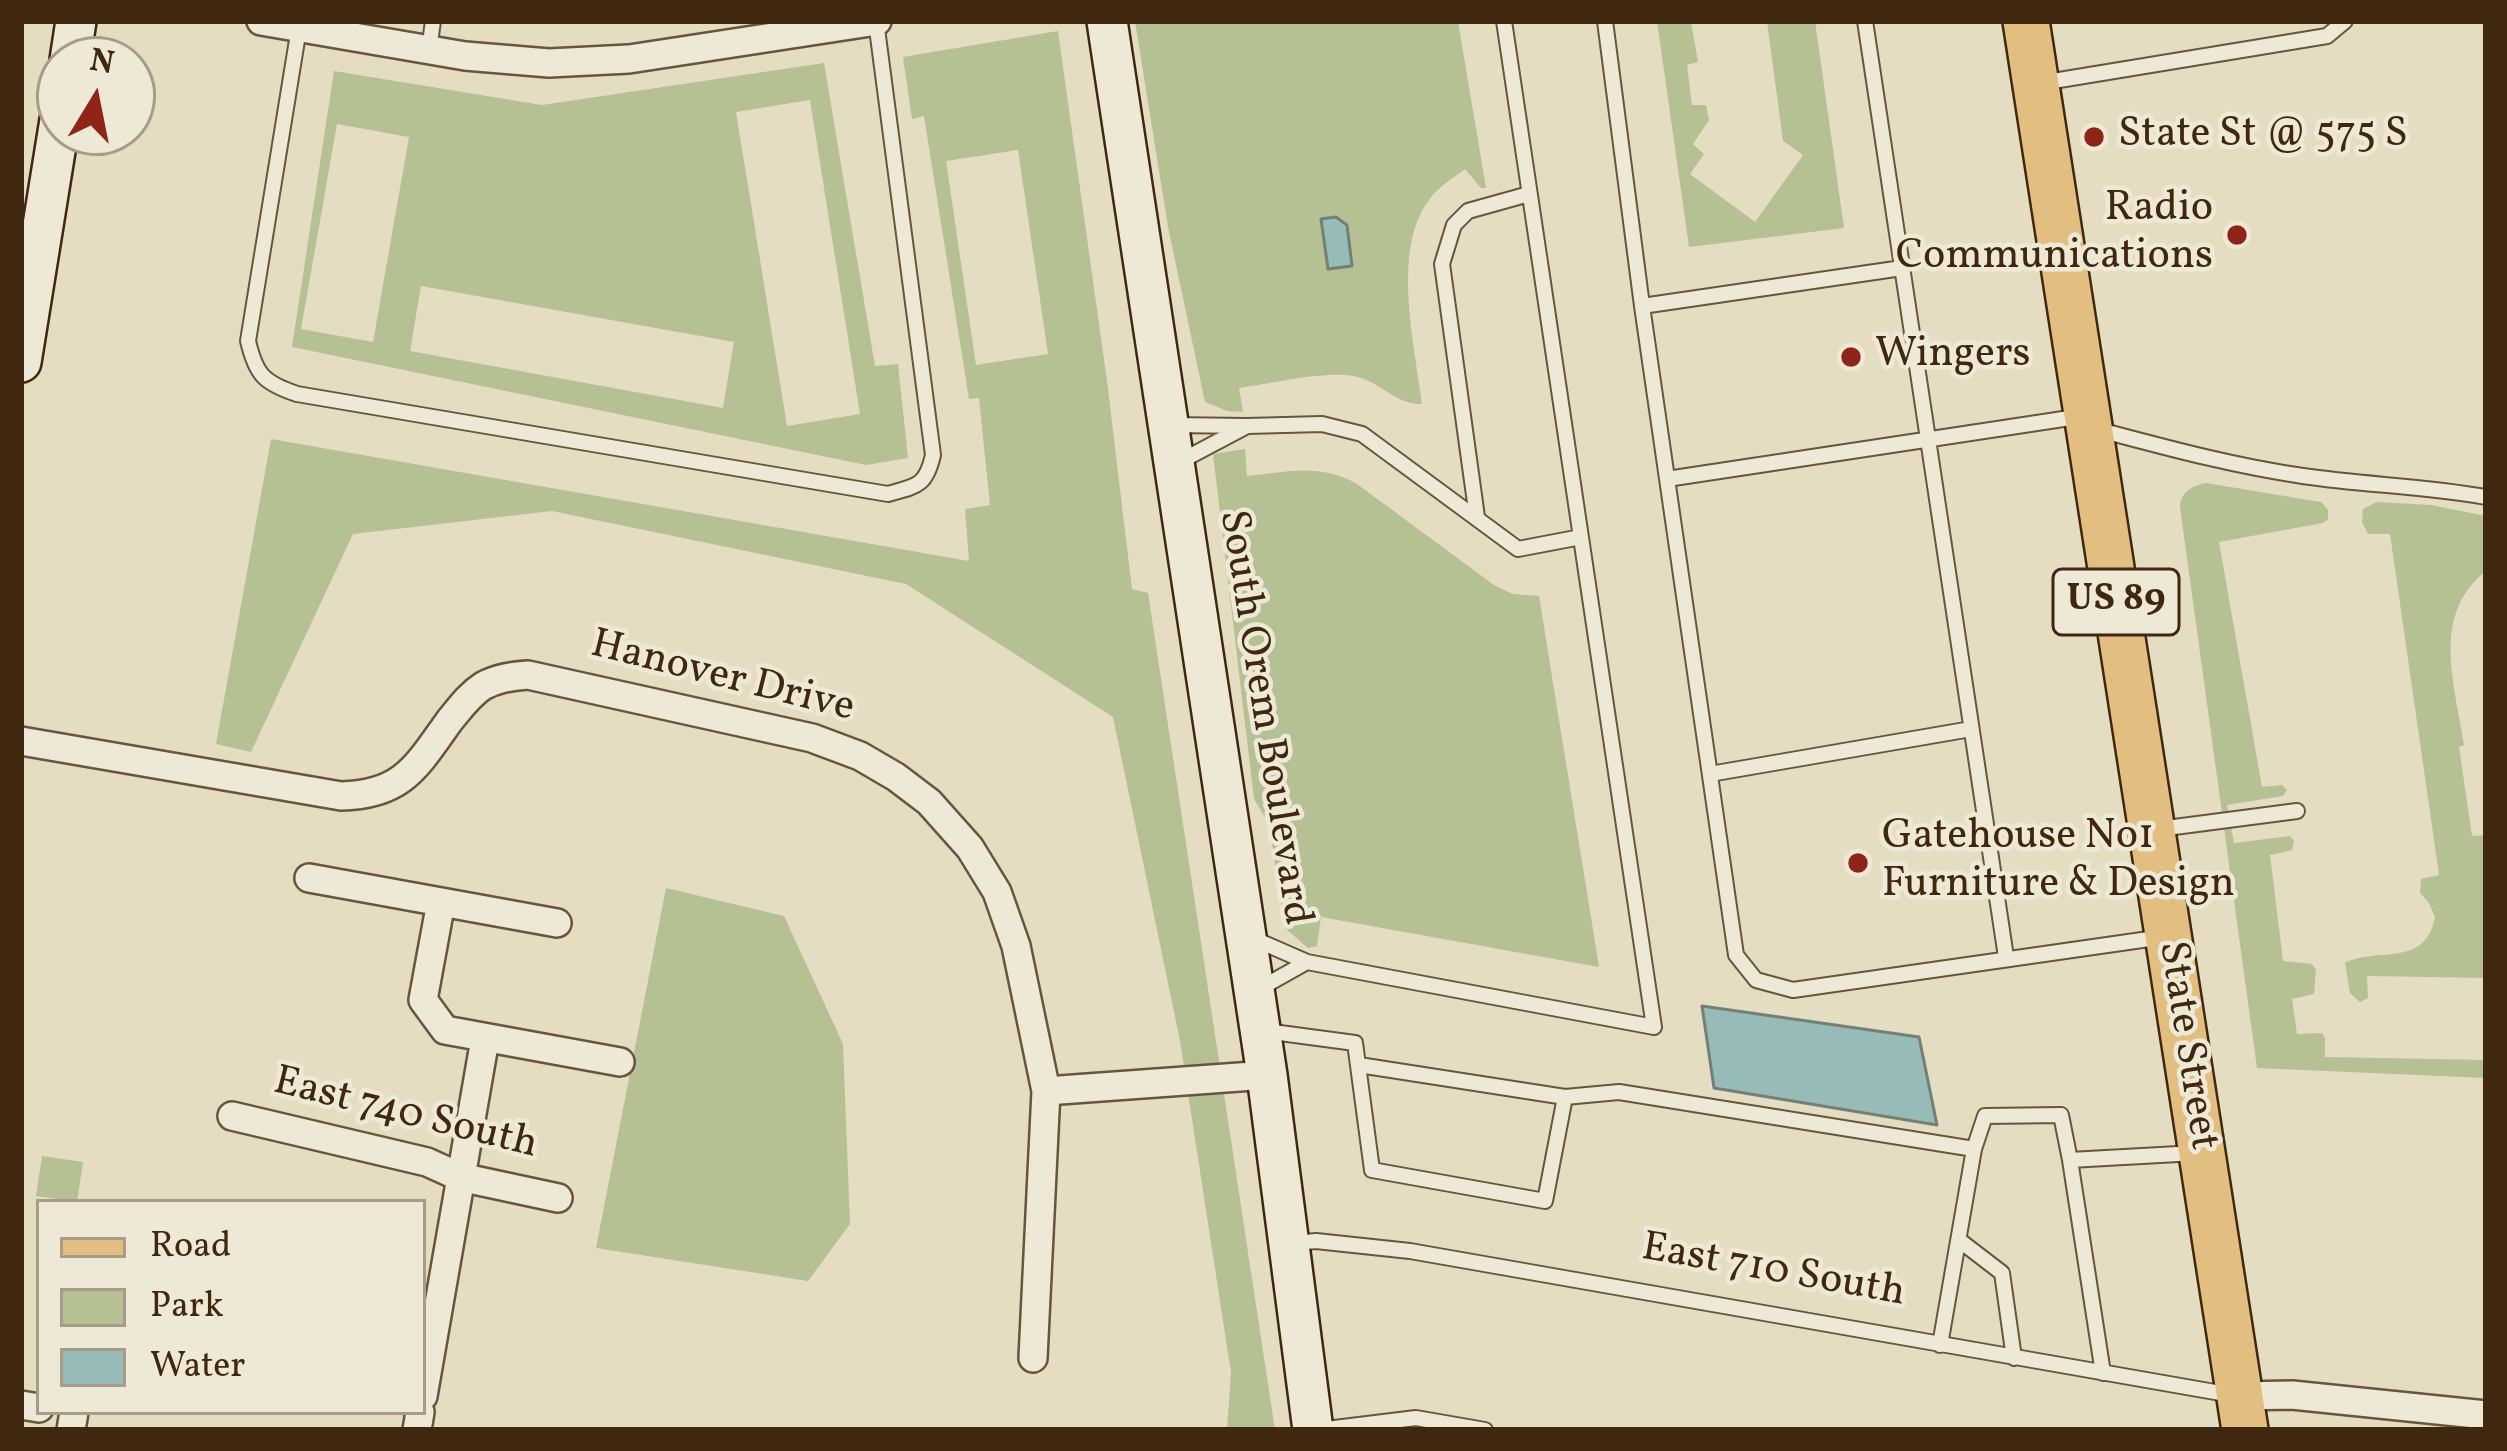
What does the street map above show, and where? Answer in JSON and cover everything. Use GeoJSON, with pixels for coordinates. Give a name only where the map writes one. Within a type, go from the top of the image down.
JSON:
{"type":"FeatureCollection","features":[{"type":"Feature","properties":{"kind":"main road","name":"State Street"},"geometry":{"type":"LineString","coordinates":[[2026,21],[2242,1413]]}},
{"type":"Feature","properties":{"kind":"street"},"geometry":{"type":"LineString","coordinates":[[261,21],[465,56],[549,63],[629,59],[877,21]]}},
{"type":"Feature","properties":{"kind":"street","name":"South Orem Boulevard"},"geometry":{"type":"LineString","coordinates":[[1107,21],[1268,1075],[1313,1430]]}},
{"type":"Feature","properties":{"kind":"street"},"geometry":{"type":"LineString","coordinates":[[21,362],[54,156]]}},
{"type":"Feature","properties":{"kind":"street","name":"Hanover Drive"},"geometry":{"type":"LineString","coordinates":[[21,741],[341,796],[365,796],[405,777],[466,699],[506,677],[528,675],[812,737],[896,777],[929,802],[970,848],[997,892],[1016,946],[1046,1091],[1033,1358]]}},
{"type":"Feature","properties":{"kind":"street"},"geometry":{"type":"LineString","coordinates":[[309,878],[557,923]]}},
{"type":"Feature","properties":{"kind":"street"},"geometry":{"type":"LineString","coordinates":[[441,902],[423,1000],[445,1030],[620,1062]]}},
{"type":"Feature","properties":{"kind":"street"},"geometry":{"type":"LineString","coordinates":[[426,1378],[485,1039]]}},
{"type":"Feature","properties":{"kind":"street"},"geometry":{"type":"LineString","coordinates":[[1046,1091],[1268,1075]]}},
{"type":"Feature","properties":{"kind":"street","name":"East 740 South"},"geometry":{"type":"LineString","coordinates":[[232,1116],[558,1198]]}},
{"type":"Feature","properties":{"kind":"street"},"geometry":{"type":"LineString","coordinates":[[2242,1413],[2292,1395],[2486,1415]]}},
{"type":"Feature","properties":{"kind":"lane"},"geometry":{"type":"LineString","coordinates":[[429,50],[434,21]]}},
{"type":"Feature","properties":{"kind":"lane"},"geometry":{"type":"LineString","coordinates":[[299,28],[248,341],[262,376],[297,394],[888,494],[922,483],[934,455],[877,21]]}},
{"type":"Feature","properties":{"kind":"lane"},"geometry":{"type":"LineString","coordinates":[[1246,936],[1307,962],[1654,1027],[1504,21]]}},
{"type":"Feature","properties":{"kind":"lane"},"geometry":{"type":"LineString","coordinates":[[1605,21],[1736,955],[1756,980],[1793,990],[2168,936]]}},
{"type":"Feature","properties":{"kind":"lane"},"geometry":{"type":"LineString","coordinates":[[1865,21],[2006,957]]}},
{"type":"Feature","properties":{"kind":"lane"},"geometry":{"type":"LineString","coordinates":[[2036,84],[2326,36],[2345,21]]}},
{"type":"Feature","properties":{"kind":"lane"},"geometry":{"type":"LineString","coordinates":[[1478,517],[1442,264],[1454,225],[1468,211],[1529,194]]}},
{"type":"Feature","properties":{"kind":"lane"},"geometry":{"type":"LineString","coordinates":[[1642,306],[1902,268]]}},
{"type":"Feature","properties":{"kind":"lane"},"geometry":{"type":"LineString","coordinates":[[1667,479],[1928,440],[2088,422],[2186,453],[2302,476],[2432,487],[2486,497]]}},
{"type":"Feature","properties":{"kind":"lane"},"geometry":{"type":"LineString","coordinates":[[1168,425],[1322,424],[1362,434],[1518,549],[1581,537]]}},
{"type":"Feature","properties":{"kind":"lane"},"geometry":{"type":"LineString","coordinates":[[1174,465],[1247,427]]}},
{"type":"Feature","properties":{"kind":"lane"},"geometry":{"type":"LineString","coordinates":[[1710,773],[1971,729]]}},
{"type":"Feature","properties":{"kind":"lane"},"geometry":{"type":"LineString","coordinates":[[2151,830],[2297,811]]}},
{"type":"Feature","properties":{"kind":"lane"},"geometry":{"type":"LineString","coordinates":[[1307,962],[1257,1011],[1355,1043],[1372,1170],[1545,1201],[1564,1097]]}},
{"type":"Feature","properties":{"kind":"lane"},"geometry":{"type":"LineString","coordinates":[[1359,1065],[1564,1097],[1619,1092],[1974,1149]]}},
{"type":"Feature","properties":{"kind":"lane"},"geometry":{"type":"LineString","coordinates":[[1940,1345],[1974,1149],[1985,1116],[2061,1115],[2103,1373]]}},
{"type":"Feature","properties":{"kind":"lane"},"geometry":{"type":"LineString","coordinates":[[2070,1160],[2201,1152]]}},
{"type":"Feature","properties":{"kind":"lane"},"geometry":{"type":"LineString","coordinates":[[1959,1240],[2002,1274],[2014,1358]]}},
{"type":"Feature","properties":{"kind":"lane","name":"East 710 South"},"geometry":{"type":"LineString","coordinates":[[1290,1244],[1316,1241],[1410,1251],[2103,1373],[2242,1413]]}},
{"type":"Feature","properties":{"kind":"lane"},"geometry":{"type":"LineString","coordinates":[[1313,1430],[1416,1418],[1485,1430]]}},
{"type":"Feature","properties":{"kind":"green space"},"geometry":{"type":"Polygon","coordinates":[[[1135,21],[1458,21],[1486,188],[1465,169],[1432,196],[1418,221],[1408,271],[1422,404],[1403,401],[1362,378],[1341,375],[1239,388],[1243,412],[1205,402],[1168,227],[1135,21]]]}},
{"type":"Feature","properties":{"kind":"green space"},"geometry":{"type":"Polygon","coordinates":[[[1657,21],[1691,22],[1698,62],[1687,65],[1692,105],[1706,105],[1709,120],[1693,144],[1704,154],[1690,174],[1755,222],[1803,155],[1783,141],[1767,21],[1815,21],[1844,228],[1689,247],[1657,21]]]}},
{"type":"Feature","properties":{"kind":"green space"},"geometry":{"type":"Polygon","coordinates":[[[1058,31],[1132,589],[1148,593],[1275,1430],[1227,1430],[1231,1373],[1180,1041],[1113,717],[906,584],[552,511],[353,534],[251,752],[216,744],[271,439],[969,561],[965,509],[990,505],[979,398],[969,399],[924,116],[912,119],[903,57],[1058,31]],[[1018,150],[946,161],[976,365],[1048,354],[1018,150]]]}},
{"type":"Feature","properties":{"kind":"green space"},"geometry":{"type":"Polygon","coordinates":[[[824,63],[875,366],[898,364],[908,458],[866,465],[292,347],[334,71],[542,105],[824,63]],[[810,100],[736,112],[787,426],[860,414],[810,100]],[[337,124],[301,329],[373,342],[409,137],[337,124]],[[421,286],[410,351],[723,408],[734,342],[421,286]]]}},
{"type":"Feature","properties":{"kind":"green space"},"geometry":{"type":"Polygon","coordinates":[[[1245,449],[1247,476],[1304,471],[1343,477],[1494,585],[1513,594],[1539,596],[1599,967],[1321,917],[1317,946],[1308,948],[1285,928],[1269,824],[1254,799],[1213,454],[1245,449]]]}},
{"type":"Feature","properties":{"kind":"green space"},"geometry":{"type":"Polygon","coordinates":[[[2206,483],[2321,502],[2328,510],[2323,523],[2219,542],[2262,787],[2282,785],[2287,790],[2283,796],[2227,805],[2234,843],[2290,836],[2294,841],[2292,850],[2270,855],[2283,961],[2312,964],[2316,970],[2314,994],[2292,999],[2297,1034],[2322,1033],[2325,1057],[2486,1060],[2486,1078],[2257,1068],[2180,507],[2188,490],[2206,483]]]}},
{"type":"Feature","properties":{"kind":"green space"},"geometry":{"type":"Polygon","coordinates":[[[2377,502],[2431,505],[2486,516],[2486,571],[2458,608],[2451,652],[2472,836],[2486,835],[2486,978],[2367,976],[2368,998],[2360,1002],[2350,993],[2345,963],[2421,944],[2435,917],[2420,893],[2421,879],[2439,875],[2390,534],[2368,534],[2362,522],[2363,509],[2377,502]]]}},
{"type":"Feature","properties":{"kind":"green space"},"geometry":{"type":"Polygon","coordinates":[[[666,888],[784,916],[843,1044],[850,1224],[808,1281],[596,1248],[666,888]]]}},
{"type":"Feature","properties":{"kind":"green space"},"geometry":{"type":"Polygon","coordinates":[[[42,1156],[83,1162],[77,1199],[36,1196],[42,1156]]]}},
{"type":"Feature","properties":{"kind":"water"},"geometry":{"type":"Polygon","coordinates":[[[1336,217],[1347,225],[1352,266],[1328,269],[1321,219],[1336,217]]]}},
{"type":"Feature","properties":{"kind":"water"},"geometry":{"type":"Polygon","coordinates":[[[1702,1006],[1919,1037],[1937,1125],[1714,1088],[1702,1006]]]}},
{"type":"Feature","properties":{"kind":"place","name":"State St @ 575 S"},"geometry":{"type":"Point","coordinates":[2094,137]}},
{"type":"Feature","properties":{"kind":"place","name":"Radio Communications"},"geometry":{"type":"Point","coordinates":[2237,235]}},
{"type":"Feature","properties":{"kind":"place","name":"Wingers"},"geometry":{"type":"Point","coordinates":[1851,357]}},
{"type":"Feature","properties":{"kind":"place","name":"Gatehouse No1 Furniture & Design"},"geometry":{"type":"Point","coordinates":[1858,863]}}]}
